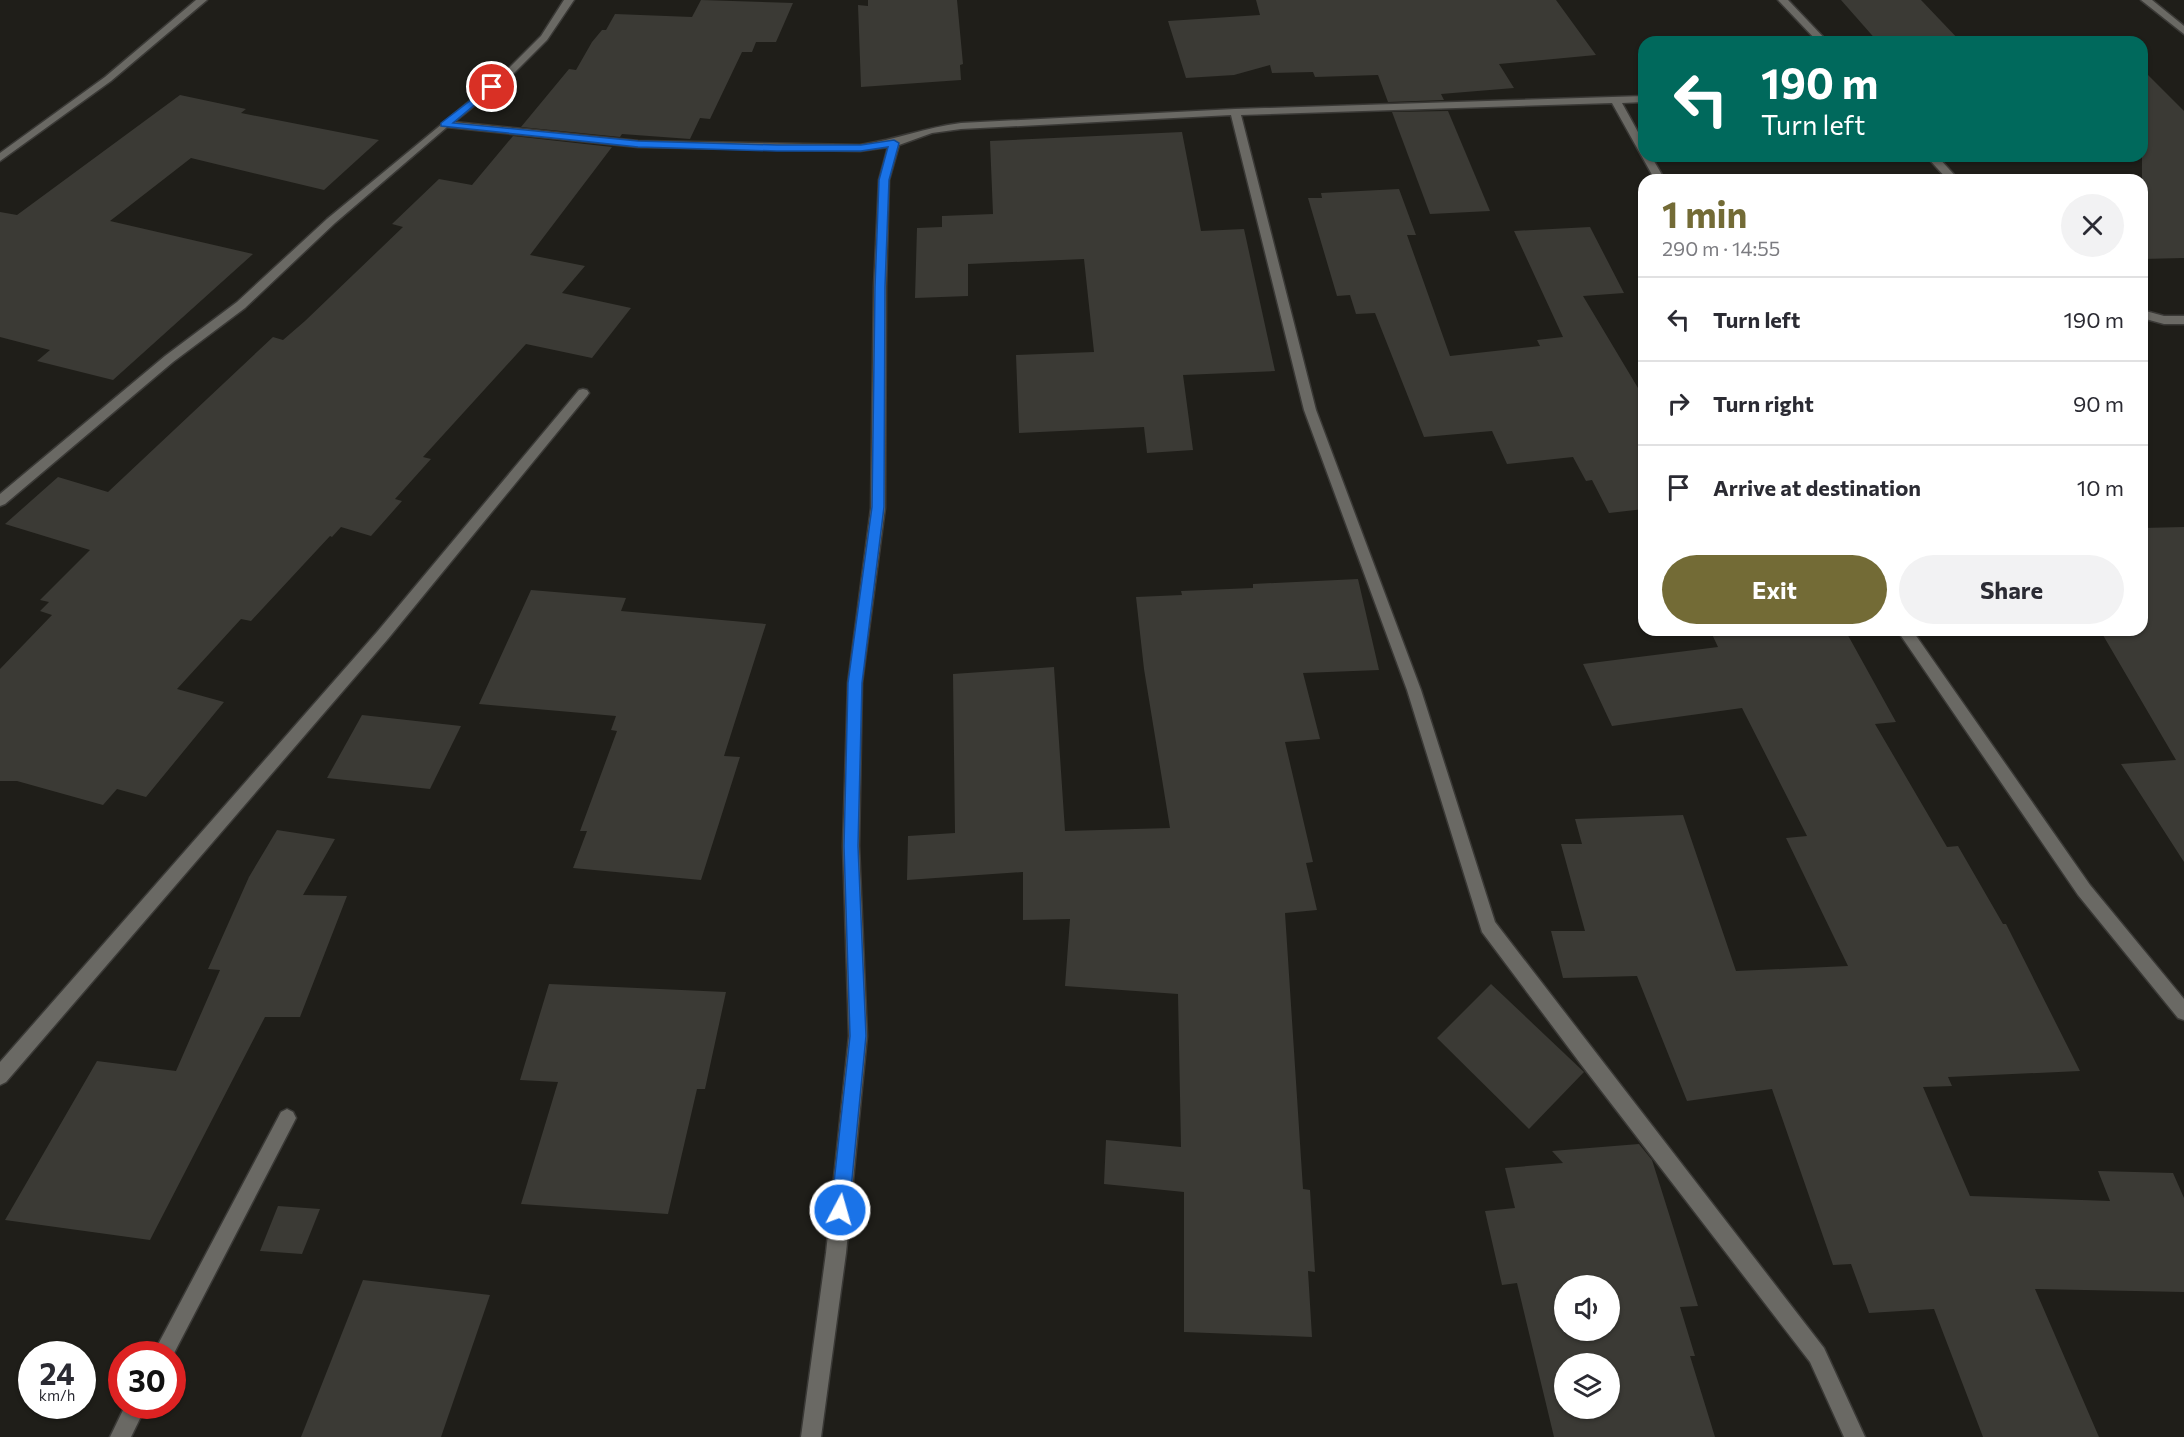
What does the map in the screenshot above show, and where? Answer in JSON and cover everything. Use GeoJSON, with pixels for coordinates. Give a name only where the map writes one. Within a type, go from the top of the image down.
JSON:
{"type":"FeatureCollection","features":[{"type":"Feature","properties":{"kind":"street"},"geometry":{"type":"LineString","coordinates":[[0,158],[108,79],[202,0]]}},
{"type":"Feature","properties":{"kind":"street"},"geometry":{"type":"LineString","coordinates":[[0,501],[170,359],[241,305],[331,221],[515,67],[544,38],[569,0]]}},
{"type":"Feature","properties":{"kind":"street"},"geometry":{"type":"LineString","coordinates":[[1783,0],[1817,36]]}},
{"type":"Feature","properties":{"kind":"street"},"geometry":{"type":"LineString","coordinates":[[2146,0],[2184,31]]}},
{"type":"Feature","properties":{"kind":"street"},"geometry":{"type":"LineString","coordinates":[[445,124],[638,144],[861,148],[894,143],[930,130],[962,126],[1235,112],[1638,99]]}},
{"type":"Feature","properties":{"kind":"street"},"geometry":{"type":"LineString","coordinates":[[1616,101],[1638,141]]}},
{"type":"Feature","properties":{"kind":"street"},"geometry":{"type":"LineString","coordinates":[[1235,112],[1310,410],[1414,690],[1488,926],[1586,1057],[1817,1355],[1855,1437]]}},
{"type":"Feature","properties":{"kind":"street"},"geometry":{"type":"LineString","coordinates":[[811,1437],[836,1253],[858,1036],[851,846],[855,683],[878,507],[880,287],[884,180],[894,143]]}},
{"type":"Feature","properties":{"kind":"street"},"geometry":{"type":"LineString","coordinates":[[1937,162],[1948,174]]}},
{"type":"Feature","properties":{"kind":"street"},"geometry":{"type":"LineString","coordinates":[[2148,316],[2164,320],[2184,320]]}},
{"type":"Feature","properties":{"kind":"street"},"geometry":{"type":"LineString","coordinates":[[0,1076],[382,636],[583,393]]}},
{"type":"Feature","properties":{"kind":"street"},"geometry":{"type":"LineString","coordinates":[[1908,636],[2084,890],[2184,1012]]}},
{"type":"Feature","properties":{"kind":"street"},"geometry":{"type":"LineString","coordinates":[[170,1341],[287,1118]]}},
{"type":"Feature","properties":{"kind":"street"},"geometry":{"type":"LineString","coordinates":[[120,1437],[129,1419]]}},
{"type":"Feature","properties":{"kind":"building"},"geometry":{"type":"Polygon","coordinates":[[[701,0],[793,3],[776,42],[756,42],[752,52],[742,52],[710,119],[700,118],[690,139],[622,134],[620,137],[521,127],[569,69],[576,70],[592,42],[602,30],[606,30],[615,14],[692,17],[701,0]]]}},
{"type":"Feature","properties":{"kind":"building"},"geometry":{"type":"Polygon","coordinates":[[[868,0],[957,0],[963,64],[960,65],[961,80],[861,87],[858,5],[868,6],[868,0]]]}},
{"type":"Feature","properties":{"kind":"building"},"geometry":{"type":"Polygon","coordinates":[[[1256,0],[1556,0],[1596,55],[1499,64],[1514,88],[1441,94],[1444,100],[1388,102],[1378,75],[1315,77],[1313,72],[1272,73],[1270,65],[1234,75],[1186,78],[1168,21],[1260,15],[1256,0]]]}},
{"type":"Feature","properties":{"kind":"building"},"geometry":{"type":"Polygon","coordinates":[[[1841,0],[1921,0],[1955,36],[1873,36],[1841,0]]]}},
{"type":"Feature","properties":{"kind":"building"},"geometry":{"type":"Polygon","coordinates":[[[2148,75],[2184,111],[2184,258],[2148,259],[2148,174],[2142,174],[2142,162],[2148,162],[2148,75]]]}},
{"type":"Feature","properties":{"kind":"building"},"geometry":{"type":"Polygon","coordinates":[[[180,95],[246,109],[241,113],[379,140],[324,190],[191,158],[110,221],[253,254],[113,380],[37,361],[50,350],[0,337],[0,212],[17,215],[180,95]]]}},
{"type":"Feature","properties":{"kind":"building"},"geometry":{"type":"Polygon","coordinates":[[[1448,111],[1490,211],[1430,214],[1392,112],[1448,111]]]}},
{"type":"Feature","properties":{"kind":"building"},"geometry":{"type":"Polygon","coordinates":[[[1182,132],[1201,231],[1244,229],[1275,371],[1183,375],[1193,450],[1147,453],[1144,427],[1019,433],[1016,355],[1094,352],[1084,259],[968,264],[968,296],[915,298],[917,228],[942,227],[942,216],[993,214],[990,141],[1182,132]]]}},
{"type":"Feature","properties":{"kind":"building"},"geometry":{"type":"Polygon","coordinates":[[[513,136],[612,147],[530,255],[585,266],[562,293],[631,308],[592,358],[526,344],[423,457],[431,459],[395,499],[402,501],[371,536],[341,527],[251,621],[241,619],[177,689],[224,702],[146,797],[117,789],[103,805],[17,781],[0,781],[0,669],[52,615],[40,611],[49,602],[40,600],[90,550],[5,524],[58,477],[108,492],[273,337],[283,340],[305,321],[403,227],[392,224],[439,179],[472,185],[513,136]]]}},
{"type":"Feature","properties":{"kind":"building"},"geometry":{"type":"Polygon","coordinates":[[[1399,189],[1416,235],[1407,235],[1450,356],[1540,346],[1537,340],[1563,337],[1514,231],[1590,227],[1624,293],[1583,296],[1638,388],[1638,510],[1609,513],[1592,480],[1586,481],[1573,457],[1507,464],[1492,431],[1424,437],[1375,313],[1356,314],[1350,295],[1337,296],[1308,198],[1322,198],[1321,193],[1399,189]]]}},
{"type":"Feature","properties":{"kind":"building"},"geometry":{"type":"Polygon","coordinates":[[[2184,527],[2184,862],[2121,764],[2176,760],[2104,636],[2148,636],[2148,528],[2184,527]]]}},
{"type":"Feature","properties":{"kind":"building"},"geometry":{"type":"Polygon","coordinates":[[[1358,579],[1379,670],[1303,673],[1320,739],[1285,742],[1313,862],[1306,863],[1317,910],[1285,913],[1303,1189],[1310,1190],[1315,1272],[1308,1271],[1312,1337],[1184,1332],[1184,1192],[1104,1184],[1106,1140],[1181,1147],[1178,994],[1065,986],[1070,919],[1023,920],[1023,872],[907,880],[908,836],[955,833],[953,674],[1054,667],[1065,831],[1170,828],[1144,669],[1136,597],[1182,595],[1181,591],[1253,588],[1253,584],[1358,579]]]}},
{"type":"Feature","properties":{"kind":"building"},"geometry":{"type":"Polygon","coordinates":[[[531,590],[626,598],[621,611],[766,624],[724,756],[740,757],[701,880],[573,868],[587,831],[580,831],[617,731],[611,730],[616,716],[479,704],[531,590]]]}},
{"type":"Feature","properties":{"kind":"building"},"geometry":{"type":"Polygon","coordinates":[[[1713,636],[1848,636],[1896,722],[1875,724],[1947,847],[1958,846],[2003,924],[2006,924],[2080,1071],[1948,1077],[1952,1086],[1923,1087],[1970,1196],[2110,1201],[2098,1171],[2173,1173],[2184,1198],[2184,1292],[2035,1289],[2099,1437],[1983,1437],[1934,1309],[1869,1313],[1851,1264],[1833,1265],[1772,1089],[1687,1101],[1637,976],[1563,978],[1551,931],[1585,931],[1561,844],[1582,844],[1575,819],[1683,815],[1736,971],[1848,966],[1786,838],[1807,836],[1742,708],[1612,726],[1583,664],[1718,647],[1713,636]]]}},
{"type":"Feature","properties":{"kind":"building"},"geometry":{"type":"Polygon","coordinates":[[[362,715],[461,726],[430,789],[327,778],[362,715]]]}},
{"type":"Feature","properties":{"kind":"building"},"geometry":{"type":"Polygon","coordinates":[[[277,830],[335,839],[303,895],[347,896],[300,1017],[265,1017],[150,1240],[5,1220],[97,1061],[176,1071],[220,970],[208,969],[249,877],[277,830]]]}},
{"type":"Feature","properties":{"kind":"building"},"geometry":{"type":"Polygon","coordinates":[[[549,984],[726,992],[705,1089],[697,1089],[668,1214],[521,1204],[558,1082],[520,1080],[549,984]]]}},
{"type":"Feature","properties":{"kind":"building"},"geometry":{"type":"Polygon","coordinates":[[[1491,984],[1584,1072],[1529,1129],[1437,1038],[1491,984]]]}},
{"type":"Feature","properties":{"kind":"building"},"geometry":{"type":"Polygon","coordinates":[[[1639,1144],[1652,1160],[1698,1306],[1680,1307],[1695,1356],[1690,1356],[1715,1437],[1554,1437],[1517,1283],[1502,1285],[1485,1211],[1515,1208],[1505,1168],[1563,1163],[1552,1151],[1639,1144]]]}},
{"type":"Feature","properties":{"kind":"building"},"geometry":{"type":"Polygon","coordinates":[[[278,1206],[320,1209],[302,1254],[260,1251],[278,1206]]]}},
{"type":"Feature","properties":{"kind":"building"},"geometry":{"type":"Polygon","coordinates":[[[363,1280],[490,1295],[441,1437],[301,1437],[363,1280]]]}},
{"type":"Feature","properties":{"kind":"route"},"geometry":{"type":"LineString","coordinates":[[492,87],[445,124],[541,132],[638,144],[861,148],[894,143],[884,180],[880,287],[878,507],[855,683],[851,846],[858,1036],[840,1210]]}}]}
